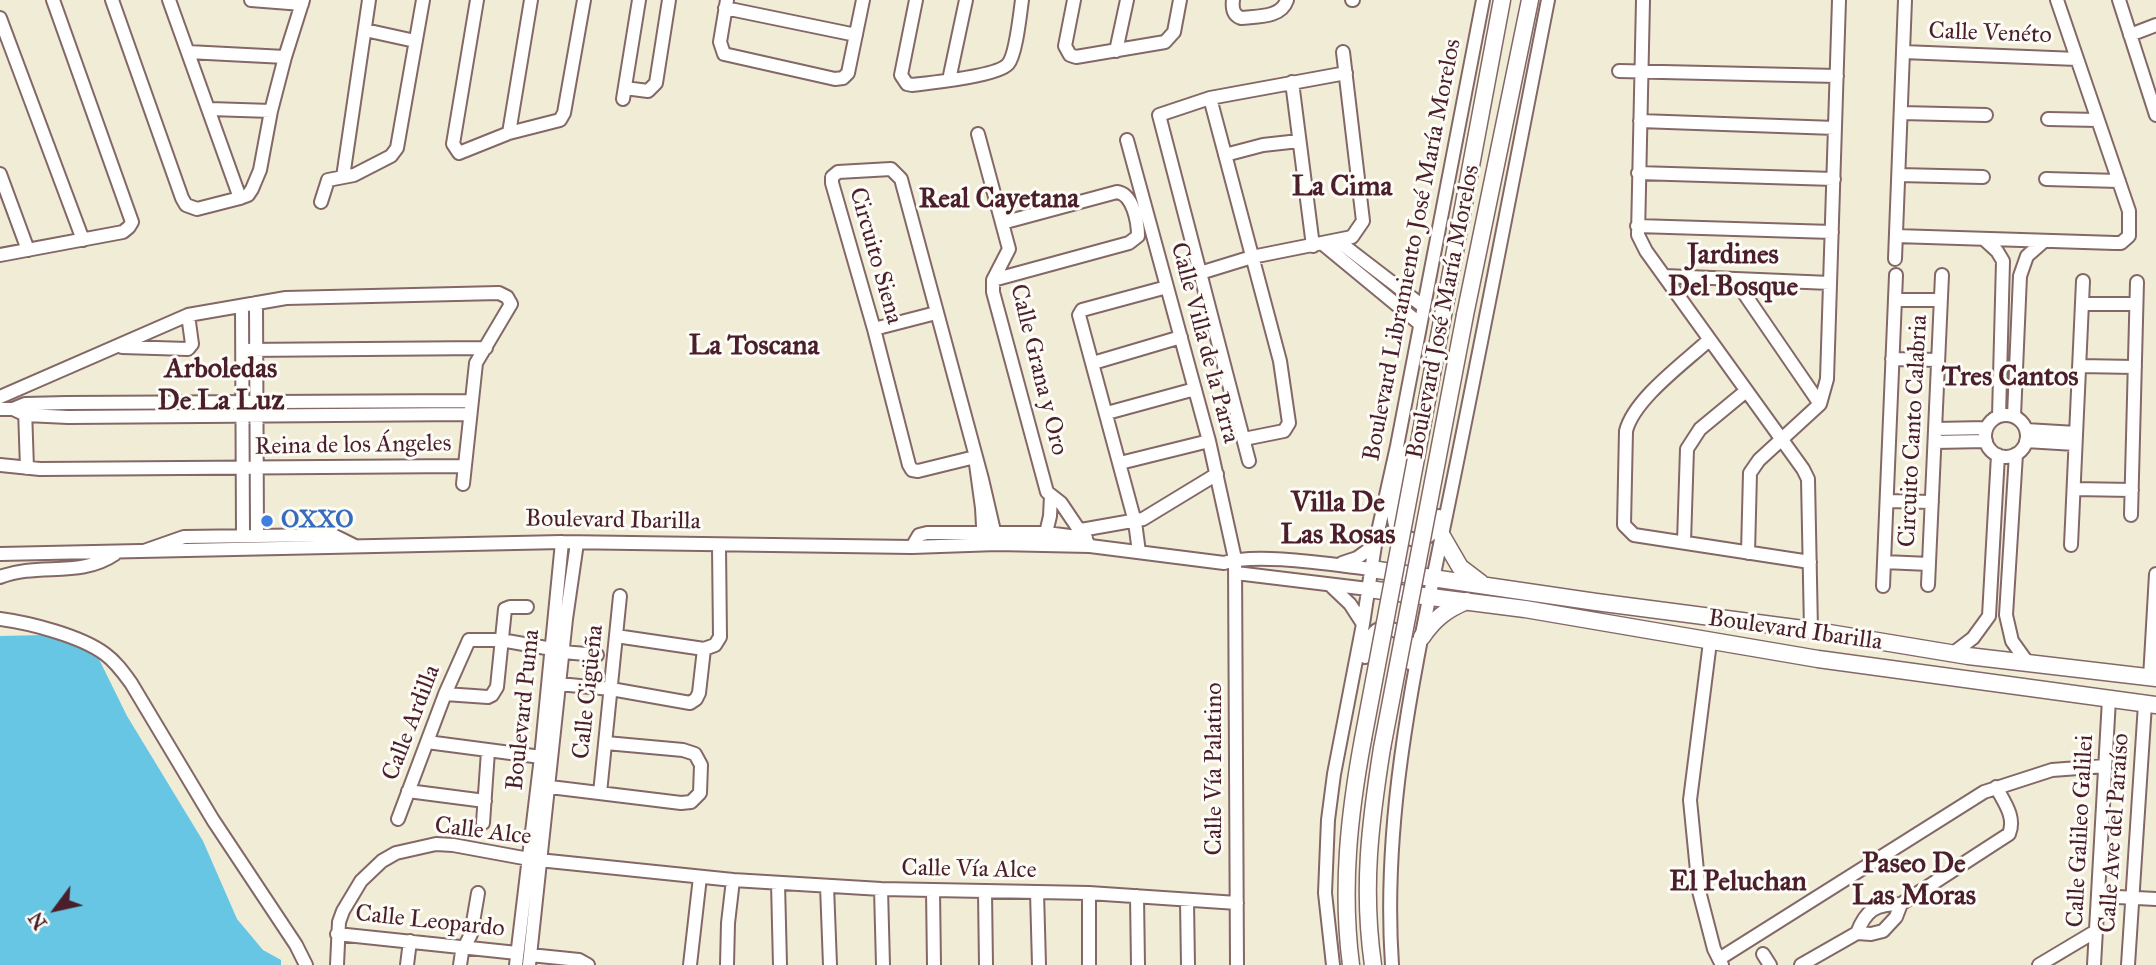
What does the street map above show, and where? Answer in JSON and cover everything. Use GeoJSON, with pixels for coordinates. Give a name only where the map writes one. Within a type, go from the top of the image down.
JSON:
{"type":"FeatureCollection","features":[{"type":"Feature","properties":{"kind":"main road","name":"Boulevard José María Morelos"},"geometry":{"type":"LineString","coordinates":[[1373,965],[1367,899],[1368,853],[1382,748],[1465,315],[1530,0]]}},
{"type":"Feature","properties":{"kind":"main road"},"geometry":{"type":"LineString","coordinates":[[1524,35],[1540,0]]}},
{"type":"Feature","properties":{"kind":"main road","name":"Boulevard José María Morelos"},"geometry":{"type":"LineString","coordinates":[[1351,965],[1346,924],[1347,847],[1351,802],[1500,5]]}},
{"type":"Feature","properties":{"kind":"main road"},"geometry":{"type":"LineString","coordinates":[[1442,536],[1460,567],[1486,586]]}},
{"type":"Feature","properties":{"kind":"main road","name":"Boulevard Ibarilla"},"geometry":{"type":"LineString","coordinates":[[1371,569],[1811,630],[1960,655],[2148,677]]}},
{"type":"Feature","properties":{"kind":"main road","name":"Boulevard Ibarilla"},"geometry":{"type":"LineString","coordinates":[[1368,589],[1429,595],[1594,620],[1818,659],[2150,704]]}},
{"type":"Feature","properties":{"kind":"main road"},"geometry":{"type":"LineString","coordinates":[[1423,637],[1430,625],[1444,612],[1467,601]]}},
{"type":"Feature","properties":{"kind":"main road"},"geometry":{"type":"LineString","coordinates":[[1811,630],[1808,649],[1818,659]]}},
{"type":"Feature","properties":{"kind":"main road"},"geometry":{"type":"LineString","coordinates":[[1905,669],[1920,667],[1959,671],[1964,667],[1960,655]]}},
{"type":"Feature","properties":{"kind":"main road"},"geometry":{"type":"LineString","coordinates":[[2110,699],[2106,692],[2108,685],[2148,677]]}},
{"type":"Feature","properties":{"kind":"street"},"geometry":{"type":"LineString","coordinates":[[0,255],[123,232],[129,227],[132,218],[53,0]]}},
{"type":"Feature","properties":{"kind":"street"},"geometry":{"type":"LineString","coordinates":[[112,0],[184,202],[190,208],[197,209],[240,198],[250,192],[260,170],[271,111],[303,2],[251,0]]}},
{"type":"Feature","properties":{"kind":"street"},"geometry":{"type":"LineString","coordinates":[[169,0],[240,198]]}},
{"type":"Feature","properties":{"kind":"street"},"geometry":{"type":"LineString","coordinates":[[343,177],[369,0]]}},
{"type":"Feature","properties":{"kind":"street"},"geometry":{"type":"LineString","coordinates":[[321,202],[328,180],[354,175],[391,156],[397,148],[423,0]]}},
{"type":"Feature","properties":{"kind":"street"},"geometry":{"type":"LineString","coordinates":[[477,0],[454,148],[463,153],[509,133],[556,122],[563,117],[584,0]]}},
{"type":"Feature","properties":{"kind":"street"},"geometry":{"type":"LineString","coordinates":[[509,133],[531,0]]}},
{"type":"Feature","properties":{"kind":"street"},"geometry":{"type":"LineString","coordinates":[[639,0],[624,93],[648,90],[656,83],[669,0]]}},
{"type":"Feature","properties":{"kind":"street"},"geometry":{"type":"LineString","coordinates":[[856,36],[726,4],[720,47],[724,54],[835,79],[843,78],[848,73],[856,36],[863,0]]}},
{"type":"Feature","properties":{"kind":"street"},"geometry":{"type":"LineString","coordinates":[[916,0],[901,75],[907,84],[912,85],[1004,68],[1012,58],[1022,0]]}},
{"type":"Feature","properties":{"kind":"street"},"geometry":{"type":"LineString","coordinates":[[949,80],[965,0]]}},
{"type":"Feature","properties":{"kind":"street"},"geometry":{"type":"LineString","coordinates":[[1074,0],[1065,46],[1070,55],[1076,57],[1160,44],[1171,38],[1180,0]]}},
{"type":"Feature","properties":{"kind":"street"},"geometry":{"type":"LineString","coordinates":[[1116,51],[1127,0]]}},
{"type":"Feature","properties":{"kind":"street"},"geometry":{"type":"LineString","coordinates":[[1233,0],[1232,7],[1238,17],[1275,13],[1281,11],[1287,1]]}},
{"type":"Feature","properties":{"kind":"street","name":"Boulevard Libramiento José María Morelos"},"geometry":{"type":"LineString","coordinates":[[1368,589],[1483,0]]}},
{"type":"Feature","properties":{"kind":"street"},"geometry":{"type":"LineString","coordinates":[[1392,965],[1391,847],[1396,791],[1429,595],[1548,0]]}},
{"type":"Feature","properties":{"kind":"street"},"geometry":{"type":"LineString","coordinates":[[1643,0],[1637,226],[1641,243],[1808,479],[1811,630]]}},
{"type":"Feature","properties":{"kind":"street"},"geometry":{"type":"LineString","coordinates":[[1748,553],[1750,473],[1759,460],[1819,404],[1827,379],[1839,0]]}},
{"type":"Feature","properties":{"kind":"street"},"geometry":{"type":"LineString","coordinates":[[1895,259],[1905,0]]}},
{"type":"Feature","properties":{"kind":"street"},"geometry":{"type":"LineString","coordinates":[[1896,236],[2043,242],[2115,243],[2126,240],[2130,230],[2129,211],[2057,0]]}},
{"type":"Feature","properties":{"kind":"street"},"geometry":{"type":"LineString","coordinates":[[2119,0],[2130,35],[2151,82],[2156,115]]}},
{"type":"Feature","properties":{"kind":"street"},"geometry":{"type":"LineString","coordinates":[[0,18],[83,240]]}},
{"type":"Feature","properties":{"kind":"street"},"geometry":{"type":"LineString","coordinates":[[2130,35],[2156,25]]}},
{"type":"Feature","properties":{"kind":"street"},"geometry":{"type":"LineString","coordinates":[[365,30],[415,41]]}},
{"type":"Feature","properties":{"kind":"street"},"geometry":{"type":"LineString","coordinates":[[188,52],[285,57]]}},
{"type":"Feature","properties":{"kind":"street"},"geometry":{"type":"LineString","coordinates":[[1200,273],[1252,257],[1352,237],[1363,221],[1343,52]]}},
{"type":"Feature","properties":{"kind":"street","name":"Calle Venéto"},"geometry":{"type":"LineString","coordinates":[[1903,52],[2077,59]]}},
{"type":"Feature","properties":{"kind":"street"},"geometry":{"type":"LineString","coordinates":[[1619,71],[1837,76]]}},
{"type":"Feature","properties":{"kind":"street"},"geometry":{"type":"LineString","coordinates":[[1249,461],[1158,119],[1161,113],[1210,98],[1346,73]]}},
{"type":"Feature","properties":{"kind":"street"},"geometry":{"type":"LineString","coordinates":[[1292,82],[1299,141],[1318,245],[1424,307]]}},
{"type":"Feature","properties":{"kind":"street"},"geometry":{"type":"LineString","coordinates":[[1210,98],[1280,361],[1289,423],[1284,431],[1244,439]]}},
{"type":"Feature","properties":{"kind":"street"},"geometry":{"type":"LineString","coordinates":[[210,109],[271,111]]}},
{"type":"Feature","properties":{"kind":"street"},"geometry":{"type":"LineString","coordinates":[[1901,113],[1986,115]]}},
{"type":"Feature","properties":{"kind":"street"},"geometry":{"type":"LineString","coordinates":[[2048,119],[2098,120]]}},
{"type":"Feature","properties":{"kind":"street"},"geometry":{"type":"LineString","coordinates":[[1640,121],[1835,128]]}},
{"type":"Feature","properties":{"kind":"street","name":"Calle Grana y Oro"},"geometry":{"type":"LineString","coordinates":[[978,134],[1009,250],[993,280],[993,292],[1047,492],[1061,503],[1085,538]]}},
{"type":"Feature","properties":{"kind":"street","name":"Calle Villa de la Parra"},"geometry":{"type":"LineString","coordinates":[[1127,140],[1209,442],[1217,474],[1229,561],[1236,573]]}},
{"type":"Feature","properties":{"kind":"street"},"geometry":{"type":"LineString","coordinates":[[1225,155],[1263,145],[1299,141]]}},
{"type":"Feature","properties":{"kind":"street","name":"Circuito Siena"},"geometry":{"type":"LineString","coordinates":[[975,457],[918,471],[910,468],[832,183],[832,177],[838,172],[887,169],[898,174],[975,457],[989,538]]}},
{"type":"Feature","properties":{"kind":"street"},"geometry":{"type":"LineString","coordinates":[[1638,173],[1834,179]]}},
{"type":"Feature","properties":{"kind":"street"},"geometry":{"type":"LineString","coordinates":[[0,174],[28,250]]}},
{"type":"Feature","properties":{"kind":"street"},"geometry":{"type":"LineString","coordinates":[[1899,175],[1983,177]]}},
{"type":"Feature","properties":{"kind":"street"},"geometry":{"type":"LineString","coordinates":[[2046,179],[2119,181]]}},
{"type":"Feature","properties":{"kind":"street"},"geometry":{"type":"LineString","coordinates":[[993,280],[1138,236],[1129,198],[1123,192],[1002,223]]}},
{"type":"Feature","properties":{"kind":"street"},"geometry":{"type":"LineString","coordinates":[[1637,226],[1832,232]]}},
{"type":"Feature","properties":{"kind":"street"},"geometry":{"type":"LineString","coordinates":[[1985,240],[2003,261],[1999,416]]}},
{"type":"Feature","properties":{"kind":"street"},"geometry":{"type":"LineString","coordinates":[[1338,241],[1420,324]]}},
{"type":"Feature","properties":{"kind":"street"},"geometry":{"type":"LineString","coordinates":[[2014,416],[2020,276],[2027,256],[2043,242]]}},
{"type":"Feature","properties":{"kind":"street"},"geometry":{"type":"LineString","coordinates":[[1009,250],[1018,273]]}},
{"type":"Feature","properties":{"kind":"street"},"geometry":{"type":"LineString","coordinates":[[2003,261],[2023,263]]}},
{"type":"Feature","properties":{"kind":"street","name":"Circuito Canto Calabria"},"geometry":{"type":"LineString","coordinates":[[1883,586],[1896,275]]}},
{"type":"Feature","properties":{"kind":"street","name":"Circuito Canto Calabria"},"geometry":{"type":"LineString","coordinates":[[1928,585],[1942,275]]}},
{"type":"Feature","properties":{"kind":"street"},"geometry":{"type":"LineString","coordinates":[[1665,276],[1830,283]]}},
{"type":"Feature","properties":{"kind":"street"},"geometry":{"type":"LineString","coordinates":[[1735,280],[1819,404]]}},
{"type":"Feature","properties":{"kind":"street"},"geometry":{"type":"LineString","coordinates":[[2071,545],[2083,281]]}},
{"type":"Feature","properties":{"kind":"street"},"geometry":{"type":"LineString","coordinates":[[2131,515],[2137,282]]}},
{"type":"Feature","properties":{"kind":"street"},"geometry":{"type":"LineString","coordinates":[[1139,552],[1135,522],[1120,463],[1079,316],[1082,310],[1167,287]]}},
{"type":"Feature","properties":{"kind":"street"},"geometry":{"type":"LineString","coordinates":[[0,397],[188,315],[286,298],[499,293],[510,300],[511,304],[476,363],[463,484]]}},
{"type":"Feature","properties":{"kind":"street","name":"Circuito Canto Calabria"},"geometry":{"type":"LineString","coordinates":[[1895,300],[1941,300]]}},
{"type":"Feature","properties":{"kind":"street"},"geometry":{"type":"LineString","coordinates":[[250,535],[250,350],[256,303]]}},
{"type":"Feature","properties":{"kind":"street"},"geometry":{"type":"LineString","coordinates":[[2082,304],[2136,304]]}},
{"type":"Feature","properties":{"kind":"street"},"geometry":{"type":"LineString","coordinates":[[242,306],[250,350]]}},
{"type":"Feature","properties":{"kind":"street"},"geometry":{"type":"LineString","coordinates":[[874,329],[936,313]]}},
{"type":"Feature","properties":{"kind":"street"},"geometry":{"type":"LineString","coordinates":[[118,347],[188,349],[191,344],[188,315]]}},
{"type":"Feature","properties":{"kind":"street"},"geometry":{"type":"LineString","coordinates":[[1093,363],[1181,337]]}},
{"type":"Feature","properties":{"kind":"street"},"geometry":{"type":"LineString","coordinates":[[1709,340],[1640,404],[1630,418],[1626,431],[1624,525],[1629,533],[1810,562]]}},
{"type":"Feature","properties":{"kind":"street"},"geometry":{"type":"LineString","coordinates":[[250,350],[486,348]]}},
{"type":"Feature","properties":{"kind":"street"},"geometry":{"type":"LineString","coordinates":[[1892,359],[1938,360]]}},
{"type":"Feature","properties":{"kind":"street"},"geometry":{"type":"LineString","coordinates":[[2079,366],[2135,367]]}},
{"type":"Feature","properties":{"kind":"street"},"geometry":{"type":"LineString","coordinates":[[1107,413],[1195,389]]}},
{"type":"Feature","properties":{"kind":"street"},"geometry":{"type":"LineString","coordinates":[[17,390],[16,409],[27,468]]}},
{"type":"Feature","properties":{"kind":"street"},"geometry":{"type":"LineString","coordinates":[[1684,542],[1687,449],[1700,429],[1746,391]]}},
{"type":"Feature","properties":{"kind":"street"},"geometry":{"type":"LineString","coordinates":[[16,409],[470,407]]}},
{"type":"Feature","properties":{"kind":"street"},"geometry":{"type":"LineString","coordinates":[[2016,454],[2004,457],[1988,447],[1986,435],[1994,418],[2014,416],[2023,424],[2026,435],[2016,454],[2006,615],[2012,641],[2027,662]]}},
{"type":"Feature","properties":{"kind":"street"},"geometry":{"type":"LineString","coordinates":[[1935,436],[1986,435]]}},
{"type":"Feature","properties":{"kind":"street"},"geometry":{"type":"LineString","coordinates":[[2026,435],[2076,439]]}},
{"type":"Feature","properties":{"kind":"street"},"geometry":{"type":"LineString","coordinates":[[1120,463],[1209,442]]}},
{"type":"Feature","properties":{"kind":"street"},"geometry":{"type":"LineString","coordinates":[[1397,446],[1402,466],[1393,521],[1396,530],[1410,539],[1426,539],[1437,527],[1446,486],[1455,469]]}},
{"type":"Feature","properties":{"kind":"street"},"geometry":{"type":"LineString","coordinates":[[1960,655],[1989,616],[1998,455]]}},
{"type":"Feature","properties":{"kind":"street","name":"Reina de los Ángeles"},"geometry":{"type":"LineString","coordinates":[[0,465],[27,468],[464,466]]}},
{"type":"Feature","properties":{"kind":"street"},"geometry":{"type":"LineString","coordinates":[[1085,538],[1135,522],[1217,474]]}},
{"type":"Feature","properties":{"kind":"street"},"geometry":{"type":"LineString","coordinates":[[2074,489],[2132,490]]}},
{"type":"Feature","properties":{"kind":"street","name":"Calle Grana y Oro"},"geometry":{"type":"LineString","coordinates":[[1047,539],[1051,496]]}},
{"type":"Feature","properties":{"kind":"street"},"geometry":{"type":"LineString","coordinates":[[1887,501],[1932,502]]}},
{"type":"Feature","properties":{"kind":"street"},"geometry":{"type":"LineString","coordinates":[[139,553],[184,537],[250,535],[328,535],[355,547]]}},
{"type":"Feature","properties":{"kind":"street","name":"Boulevard Ibarilla"},"geometry":{"type":"LineString","coordinates":[[0,554],[562,542],[912,547],[989,538],[1085,538]]}},
{"type":"Feature","properties":{"kind":"street"},"geometry":{"type":"LineString","coordinates":[[1085,538],[1139,552],[1229,561],[1371,569]]}},
{"type":"Feature","properties":{"kind":"street","name":"Boulevard Puma"},"geometry":{"type":"LineString","coordinates":[[535,860],[550,786],[559,684],[557,651],[562,542]]}},
{"type":"Feature","properties":{"kind":"street","name":"Boulevard Puma"},"geometry":{"type":"LineString","coordinates":[[523,959],[535,860],[541,757],[577,542]]}},
{"type":"Feature","properties":{"kind":"street"},"geometry":{"type":"LineString","coordinates":[[1335,565],[1357,558],[1375,545]]}},
{"type":"Feature","properties":{"kind":"street"},"geometry":{"type":"LineString","coordinates":[[559,684],[611,689],[690,703],[696,699],[709,647],[720,637],[719,546]]}},
{"type":"Feature","properties":{"kind":"street"},"geometry":{"type":"LineString","coordinates":[[0,577],[20,570],[91,566],[115,553]]}},
{"type":"Feature","properties":{"kind":"street","name":"Circuito Canto Calabria"},"geometry":{"type":"LineString","coordinates":[[1884,562],[1929,564]]}},
{"type":"Feature","properties":{"kind":"street"},"geometry":{"type":"LineString","coordinates":[[1236,573],[1368,589],[1328,820],[1325,893],[1334,965]]}},
{"type":"Feature","properties":{"kind":"street","name":"Calle Vía Palatino"},"geometry":{"type":"LineString","coordinates":[[1236,573],[1237,965]]}},
{"type":"Feature","properties":{"kind":"street"},"geometry":{"type":"LineString","coordinates":[[2148,677],[2156,574]]}},
{"type":"Feature","properties":{"kind":"street"},"geometry":{"type":"LineString","coordinates":[[1330,585],[1350,604],[1363,624]]}},
{"type":"Feature","properties":{"kind":"street","name":"Calle Cigüeña"},"geometry":{"type":"LineString","coordinates":[[600,793],[620,596]]}},
{"type":"Feature","properties":{"kind":"street"},"geometry":{"type":"LineString","coordinates":[[446,694],[488,697],[495,692],[505,609],[527,607]]}},
{"type":"Feature","properties":{"kind":"street"},"geometry":{"type":"LineString","coordinates":[[0,619],[76,639],[103,652],[116,664],[131,683],[213,820],[296,944],[306,965]]}},
{"type":"Feature","properties":{"kind":"street"},"geometry":{"type":"LineString","coordinates":[[1334,774],[1343,763],[1347,750],[1370,637],[1381,628],[1388,628],[1407,638],[1412,650],[1395,748],[1393,773],[1396,791]]}},
{"type":"Feature","properties":{"kind":"street"},"geometry":{"type":"LineString","coordinates":[[616,636],[709,647]]}},
{"type":"Feature","properties":{"kind":"street","name":"Calle Ardilla"},"geometry":{"type":"LineString","coordinates":[[398,818],[467,642],[471,639],[501,640]]}},
{"type":"Feature","properties":{"kind":"street"},"geometry":{"type":"LineString","coordinates":[[501,640],[557,651],[597,655]]}},
{"type":"Feature","properties":{"kind":"street"},"geometry":{"type":"LineString","coordinates":[[1710,642],[1690,800],[1699,891],[1720,962],[1966,802],[1996,787],[2052,770],[2105,766]]}},
{"type":"Feature","properties":{"kind":"street","name":"Calle Galileo Galilei"},"geometry":{"type":"LineString","coordinates":[[2094,965],[2110,699]]}},
{"type":"Feature","properties":{"kind":"street","name":"Calle Ave del Paraíso"},"geometry":{"type":"LineString","coordinates":[[2128,965],[2150,704]]}},
{"type":"Feature","properties":{"kind":"street"},"geometry":{"type":"LineString","coordinates":[[427,743],[541,757]]}},
{"type":"Feature","properties":{"kind":"street"},"geometry":{"type":"LineString","coordinates":[[550,786],[681,803],[691,802],[700,793],[701,765],[695,754],[682,750],[606,743]]}},
{"type":"Feature","properties":{"kind":"street"},"geometry":{"type":"LineString","coordinates":[[482,822],[488,751]]}},
{"type":"Feature","properties":{"kind":"street"},"geometry":{"type":"LineString","coordinates":[[1857,933],[1863,918],[1872,909],[1886,904],[1901,904],[2009,834],[2012,820],[1996,787]]}},
{"type":"Feature","properties":{"kind":"street"},"geometry":{"type":"LineString","coordinates":[[408,791],[485,801]]}},
{"type":"Feature","properties":{"kind":"street","name":"Calle Alce"},"geometry":{"type":"LineString","coordinates":[[337,965],[337,933],[343,911],[354,890],[370,870],[396,853],[422,846],[453,845],[535,860],[700,877]]}},
{"type":"Feature","properties":{"kind":"street"},"geometry":{"type":"LineString","coordinates":[[690,965],[700,877]]}},
{"type":"Feature","properties":{"kind":"street","name":"Calle Vía Alce"},"geometry":{"type":"LineString","coordinates":[[700,877],[881,889],[1089,893],[1237,903]]}},
{"type":"Feature","properties":{"kind":"street"},"geometry":{"type":"LineString","coordinates":[[727,965],[727,923],[733,880]]}},
{"type":"Feature","properties":{"kind":"street"},"geometry":{"type":"LineString","coordinates":[[778,883],[780,965]]}},
{"type":"Feature","properties":{"kind":"street"},"geometry":{"type":"LineString","coordinates":[[827,886],[830,965]]}},
{"type":"Feature","properties":{"kind":"street"},"geometry":{"type":"LineString","coordinates":[[881,889],[883,965]]}},
{"type":"Feature","properties":{"kind":"street"},"geometry":{"type":"LineString","coordinates":[[933,890],[934,965]]}},
{"type":"Feature","properties":{"kind":"street"},"geometry":{"type":"LineString","coordinates":[[985,892],[986,965]]}},
{"type":"Feature","properties":{"kind":"street"},"geometry":{"type":"LineString","coordinates":[[1037,892],[1039,965]]}},
{"type":"Feature","properties":{"kind":"street"},"geometry":{"type":"LineString","coordinates":[[460,965],[471,933],[478,893]]}},
{"type":"Feature","properties":{"kind":"street"},"geometry":{"type":"LineString","coordinates":[[1089,893],[1089,965]]}},
{"type":"Feature","properties":{"kind":"street"},"geometry":{"type":"LineString","coordinates":[[1137,896],[1138,965]]}},
{"type":"Feature","properties":{"kind":"street"},"geometry":{"type":"LineString","coordinates":[[2098,896],[2156,899]]}},
{"type":"Feature","properties":{"kind":"street"},"geometry":{"type":"LineString","coordinates":[[1187,901],[1188,965]]}},
{"type":"Feature","properties":{"kind":"street"},"geometry":{"type":"LineString","coordinates":[[1801,965],[1857,933],[1871,934],[1883,930],[1896,917],[1901,904]]}},
{"type":"Feature","properties":{"kind":"street"},"geometry":{"type":"LineString","coordinates":[[2039,965],[2096,931]]}},
{"type":"Feature","properties":{"kind":"street","name":"Calle Leopardo"},"geometry":{"type":"LineString","coordinates":[[337,933],[464,947],[523,959],[587,963]]}},
{"type":"Feature","properties":{"kind":"street"},"geometry":{"type":"LineString","coordinates":[[407,965],[410,941]]}},
{"type":"Feature","properties":{"kind":"water"},"geometry":{"type":"Polygon","coordinates":[[[44,635],[96,653],[127,716],[203,841],[237,919],[263,950],[281,960],[281,965],[0,965],[0,636],[44,635]]]}},
{"type":"Feature","properties":{"kind":"place","name":"OXXO"},"geometry":{"type":"Point","coordinates":[267,521]}},
{"type":"Feature","properties":{"kind":"district","name":"La Cima"},"geometry":{"type":"Point","coordinates":[1342,188]}},
{"type":"Feature","properties":{"kind":"district","name":"Real Cayetana"},"geometry":{"type":"Point","coordinates":[999,200]}},
{"type":"Feature","properties":{"kind":"district","name":"Jardines Del Bosque"},"geometry":{"type":"Point","coordinates":[1733,272]}},
{"type":"Feature","properties":{"kind":"district","name":"La Toscana"},"geometry":{"type":"Point","coordinates":[754,347]}},
{"type":"Feature","properties":{"kind":"district","name":"Tres Cantos"},"geometry":{"type":"Point","coordinates":[2010,378]}},
{"type":"Feature","properties":{"kind":"district","name":"Arboledas De La Luz"},"geometry":{"type":"Point","coordinates":[221,386]}},
{"type":"Feature","properties":{"kind":"district","name":"Villa De Las Rosas"},"geometry":{"type":"Point","coordinates":[1338,520]}},
{"type":"Feature","properties":{"kind":"district","name":"Paseo De Las Moras"},"geometry":{"type":"Point","coordinates":[1914,881]}},
{"type":"Feature","properties":{"kind":"district","name":"El Peluchan"},"geometry":{"type":"Point","coordinates":[1738,883]}}]}
